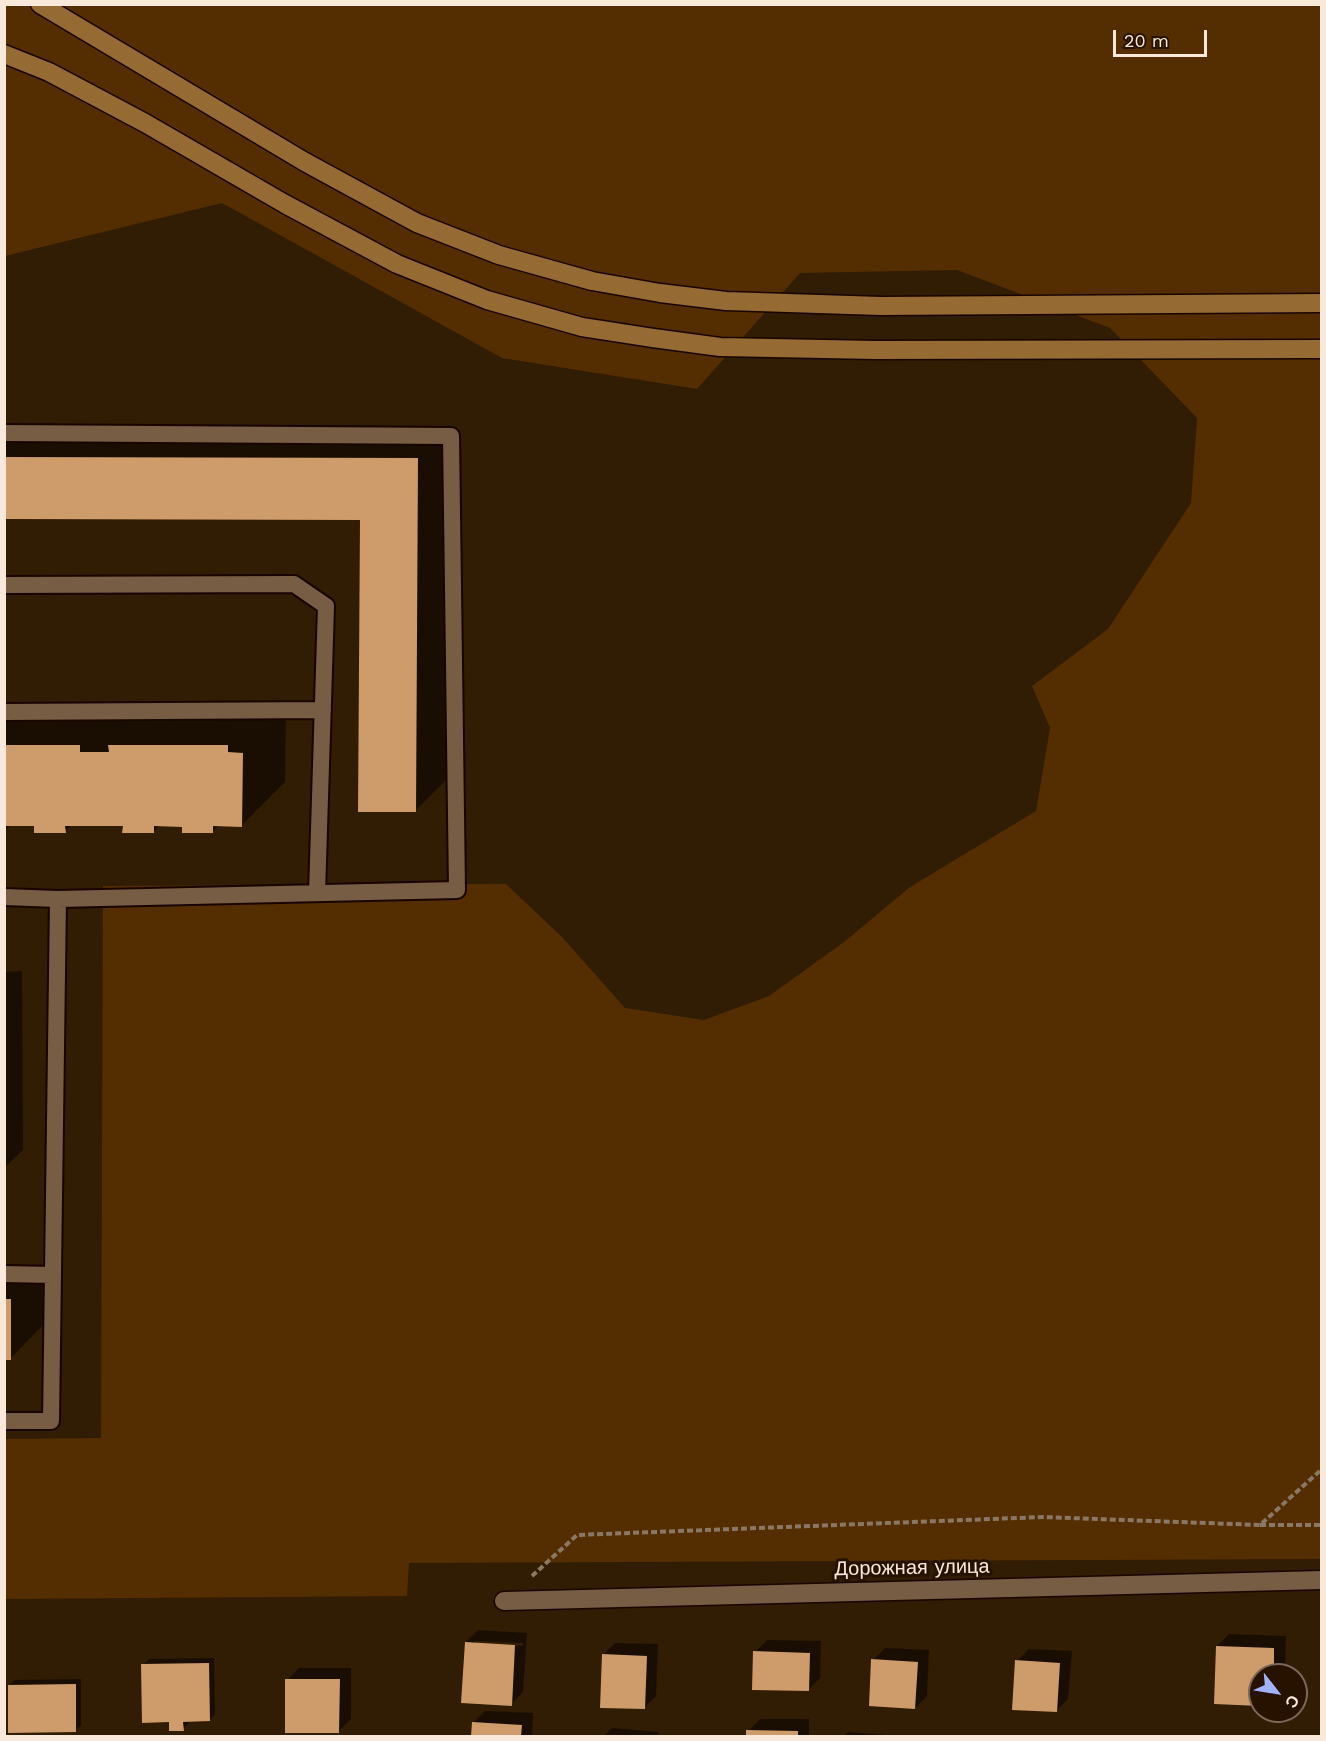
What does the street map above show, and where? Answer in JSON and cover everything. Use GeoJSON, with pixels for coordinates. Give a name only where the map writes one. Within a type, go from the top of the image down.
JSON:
{"type":"FeatureCollection","features":[{"type":"Feature","properties":{"kind":"street"},"geometry":{"type":"LineString","coordinates":[[40,4],[306,162],[417,223],[499,255],[592,281],[660,293],[726,301],[869,306],[1322,303]]}},
{"type":"Feature","properties":{"kind":"street"},"geometry":{"type":"LineString","coordinates":[[4,54],[49,72],[146,123],[285,204],[397,264],[486,300],[582,327],[720,347],[875,350],[1322,349]]}},
{"type":"Feature","properties":{"kind":"street","name":"Дорожная улица"},"geometry":{"type":"LineString","coordinates":[[504,1601],[1322,1580]]}},
{"type":"Feature","properties":{"kind":"lane"},"geometry":{"type":"LineString","coordinates":[[4,433],[451,436],[457,890],[58,899],[4,897]]}},
{"type":"Feature","properties":{"kind":"lane"},"geometry":{"type":"LineString","coordinates":[[4,585],[294,584],[326,606],[317,893]]}},
{"type":"Feature","properties":{"kind":"lane"},"geometry":{"type":"LineString","coordinates":[[4,712],[323,710]]}},
{"type":"Feature","properties":{"kind":"lane"},"geometry":{"type":"LineString","coordinates":[[4,1421],[51,1422],[58,899]]}},
{"type":"Feature","properties":{"kind":"lane"},"geometry":{"type":"LineString","coordinates":[[4,1274],[53,1275]]}},
{"type":"Feature","properties":{"kind":"path"},"geometry":{"type":"LineString","coordinates":[[1260,1525],[1322,1469]]}},
{"type":"Feature","properties":{"kind":"path"},"geometry":{"type":"LineString","coordinates":[[504,1601],[577,1535],[1043,1517],[1322,1525]]}},
{"type":"Feature","properties":{"kind":"shaded area"},"geometry":{"type":"Polygon","coordinates":[[[5,5],[1321,5],[1321,1559],[409,1563],[407,1596],[5,1599],[4,1439],[101,1438],[103,886],[506,884],[562,937],[625,1008],[704,1020],[769,996],[844,942],[910,887],[1036,811],[1050,728],[1032,686],[1108,629],[1191,503],[1197,418],[1110,328],[957,270],[800,273],[697,389],[502,358],[222,203],[5,256],[5,5]]]}},
{"type":"Feature","properties":{"kind":"building"},"geometry":{"type":"Polygon","coordinates":[[[4,457],[418,458],[416,812],[358,812],[360,520],[4,519],[4,457]]]}},
{"type":"Feature","properties":{"kind":"building"},"geometry":{"type":"Polygon","coordinates":[[[4,745],[80,745],[80,752],[109,752],[108,745],[228,745],[228,752],[243,753],[242,827],[213,826],[213,833],[182,833],[182,827],[154,826],[154,833],[122,833],[123,826],[65,826],[66,833],[34,833],[34,826],[4,826],[4,745]]]}},
{"type":"Feature","properties":{"kind":"building"},"geometry":{"type":"Polygon","coordinates":[[[4,1299],[11,1299],[11,1360],[4,1360],[4,1299]]]}},
{"type":"Feature","properties":{"kind":"building"},"geometry":{"type":"Polygon","coordinates":[[[465,1642],[515,1645],[512,1706],[461,1703],[465,1642]]]}},
{"type":"Feature","properties":{"kind":"building"},"geometry":{"type":"Polygon","coordinates":[[[1216,1646],[1274,1648],[1274,1663],[1248,1663],[1248,1705],[1214,1704],[1216,1646]]]}},
{"type":"Feature","properties":{"kind":"building"},"geometry":{"type":"Polygon","coordinates":[[[753,1651],[810,1653],[809,1691],[752,1690],[753,1651]]]}},
{"type":"Feature","properties":{"kind":"building"},"geometry":{"type":"Polygon","coordinates":[[[602,1654],[647,1656],[645,1709],[600,1708],[602,1654]]]}},
{"type":"Feature","properties":{"kind":"building"},"geometry":{"type":"Polygon","coordinates":[[[871,1659],[918,1662],[915,1709],[869,1706],[871,1659]]]}},
{"type":"Feature","properties":{"kind":"building"},"geometry":{"type":"Polygon","coordinates":[[[1015,1660],[1060,1663],[1057,1712],[1012,1710],[1015,1660]]]}},
{"type":"Feature","properties":{"kind":"building"},"geometry":{"type":"Polygon","coordinates":[[[209,1663],[210,1721],[183,1722],[184,1731],[169,1731],[169,1722],[142,1723],[141,1664],[209,1663]]]}},
{"type":"Feature","properties":{"kind":"building"},"geometry":{"type":"Polygon","coordinates":[[[285,1679],[340,1679],[339,1733],[285,1733],[285,1679]]]}},
{"type":"Feature","properties":{"kind":"building"},"geometry":{"type":"Polygon","coordinates":[[[76,1684],[76,1732],[8,1733],[8,1685],[76,1684]]]}},
{"type":"Feature","properties":{"kind":"building"},"geometry":{"type":"Polygon","coordinates":[[[472,1722],[522,1725],[521,1736],[471,1736],[472,1722]]]}},
{"type":"Feature","properties":{"kind":"building"},"geometry":{"type":"Polygon","coordinates":[[[746,1730],[798,1731],[798,1736],[746,1736],[746,1730]]]}}]}
